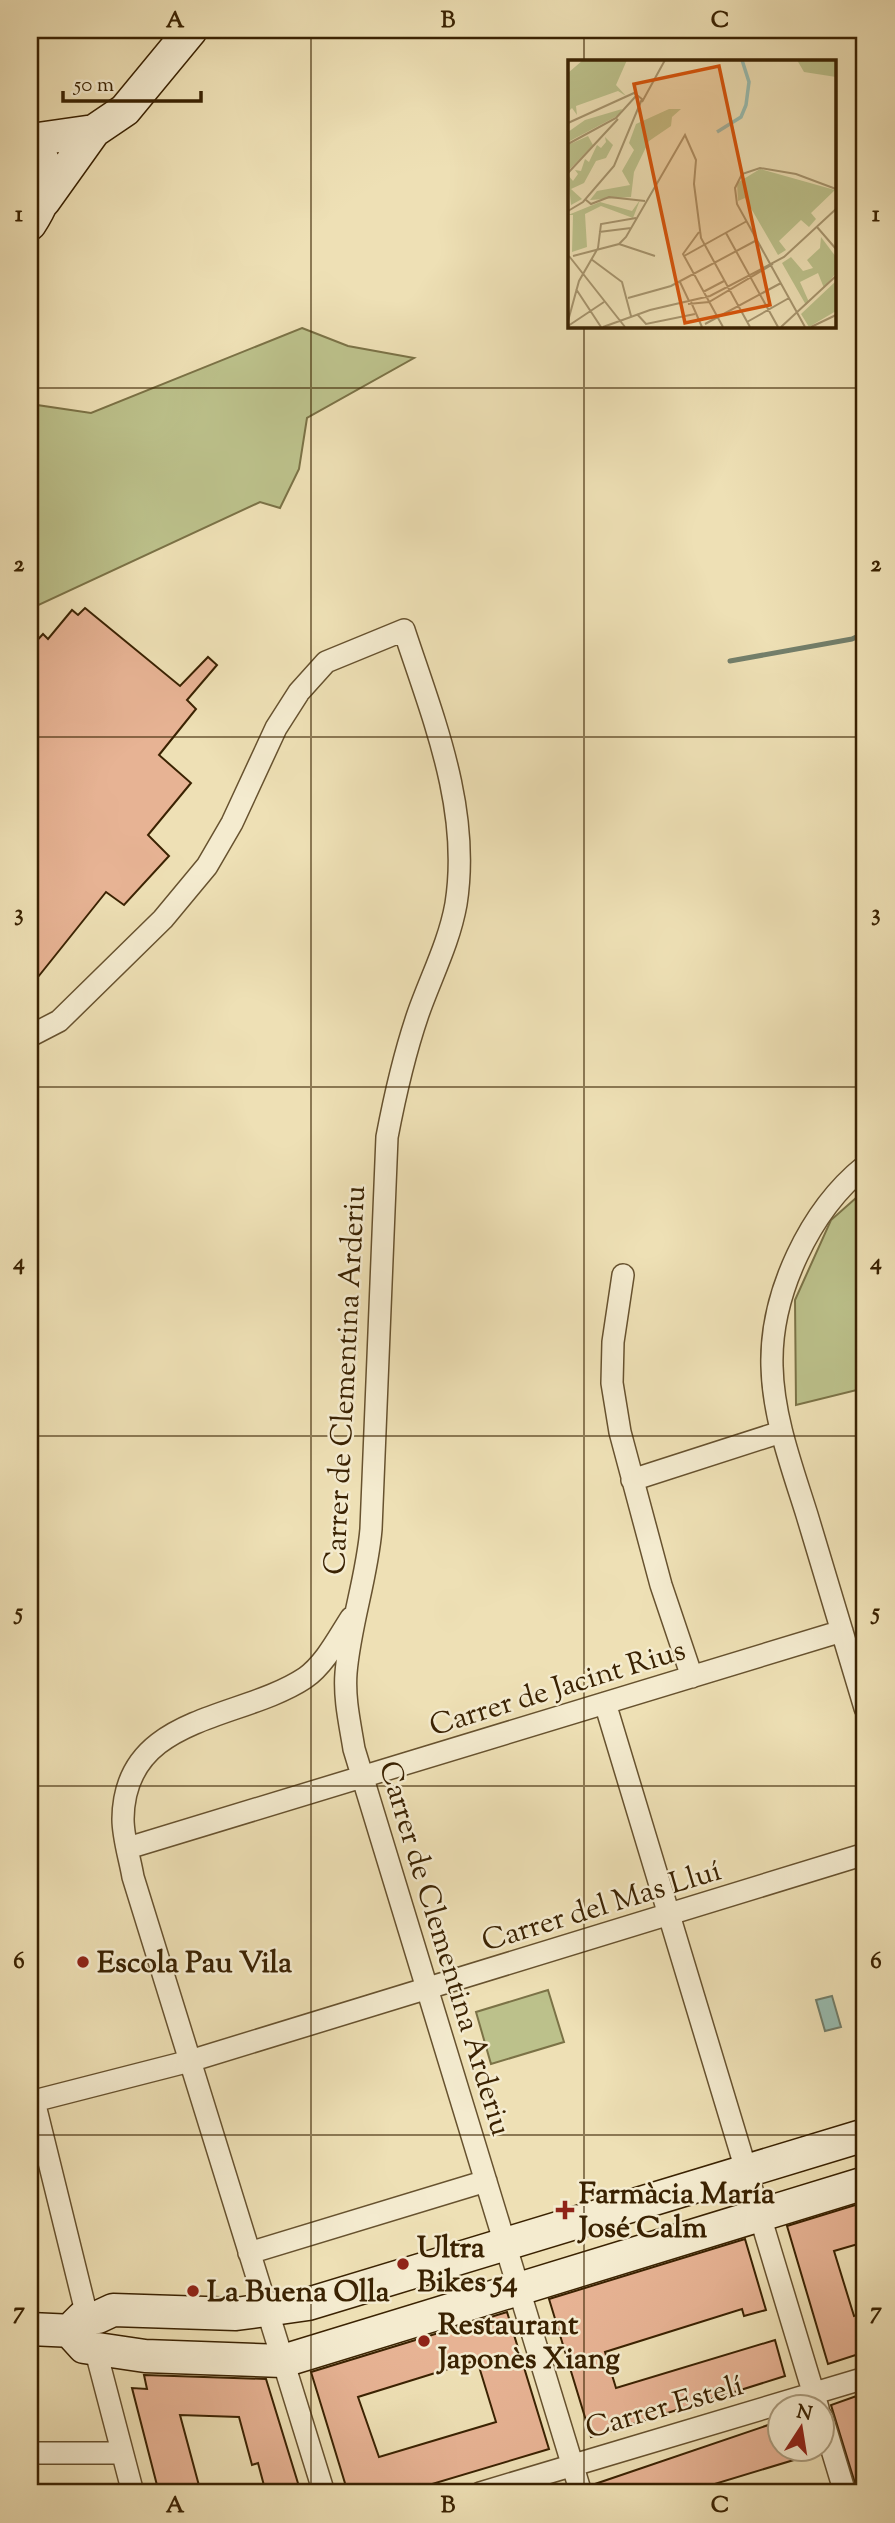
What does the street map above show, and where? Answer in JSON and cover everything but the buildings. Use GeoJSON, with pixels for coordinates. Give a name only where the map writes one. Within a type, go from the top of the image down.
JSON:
{"type":"FeatureCollection","features":[{"type":"Feature","properties":{"kind":"street"},"geometry":{"type":"LineString","coordinates":[[34,217],[94,131],[125,110],[191,30]]}},
{"type":"Feature","properties":{"kind":"street"},"geometry":{"type":"LineString","coordinates":[[34,217],[47,173],[44,158],[30,140],[94,131]]}},
{"type":"Feature","properties":{"kind":"street","name":"Carrer de Clementina Arderiu"},"geometry":{"type":"LineString","coordinates":[[30,1036],[59,1021],[163,919],[207,866],[232,823],[276,728],[299,692],[326,662],[404,630],[441,742],[455,797],[459,840],[456,902],[445,948],[419,1012],[397,1082],[387,1137],[371,1518],[367,1571],[346,1675],[347,1706],[363,1777],[581,2493]]}},
{"type":"Feature","properties":{"kind":"street"},"geometry":{"type":"LineString","coordinates":[[865,1166],[833,1196],[810,1231],[786,1287],[772,1362],[781,1432],[865,1708]]}},
{"type":"Feature","properties":{"kind":"street"},"geometry":{"type":"LineString","coordinates":[[623,1275],[613,1342],[612,1383],[632,1480],[661,1585],[692,1677]]}},
{"type":"Feature","properties":{"kind":"street"},"geometry":{"type":"LineString","coordinates":[[632,1480],[781,1432]]}},
{"type":"Feature","properties":{"kind":"street"},"geometry":{"type":"LineString","coordinates":[[324,2493],[133,1877],[123,1820],[127,1791],[135,1769],[152,1748],[190,1724],[270,1697],[307,1676],[327,1655],[358,1608]]}},
{"type":"Feature","properties":{"kind":"street","name":"Carrer de Jacint Rius"},"geometry":{"type":"LineString","coordinates":[[128,1848],[842,1631]]}},
{"type":"Feature","properties":{"kind":"street"},"geometry":{"type":"LineString","coordinates":[[605,1703],[814,2394]]}},
{"type":"Feature","properties":{"kind":"street","name":"Carrer del Mas Lluí"},"geometry":{"type":"LineString","coordinates":[[32,2102],[190,2061],[865,1854]]}},
{"type":"Feature","properties":{"kind":"street"},"geometry":{"type":"LineString","coordinates":[[32,2102],[88,2328],[133,2493]]}},
{"type":"Feature","properties":{"kind":"street"},"geometry":{"type":"LineString","coordinates":[[88,2328],[113,2310],[236,2314],[308,2304],[865,2135]]}},
{"type":"Feature","properties":{"kind":"street"},"geometry":{"type":"LineString","coordinates":[[249,2253],[486,2181]]}},
{"type":"Feature","properties":{"kind":"street"},"geometry":{"type":"LineString","coordinates":[[107,2396],[122,2360],[133,2355],[284,2361],[865,2183]]}},
{"type":"Feature","properties":{"kind":"street"},"geometry":{"type":"LineString","coordinates":[[30,2329],[88,2328],[133,2355]]}},
{"type":"Feature","properties":{"kind":"street","name":"Carrer Estelí"},"geometry":{"type":"LineString","coordinates":[[829,2394],[865,2378]]}},
{"type":"Feature","properties":{"kind":"street","name":"Carrer Estelí"},"geometry":{"type":"LineString","coordinates":[[481,2493],[572,2464],[766,2413]]}},
{"type":"Feature","properties":{"kind":"street"},"geometry":{"type":"LineString","coordinates":[[30,2454],[122,2453]]}},
{"type":"Feature","properties":{"kind":"street"},"geometry":{"type":"LineString","coordinates":[[836,2464],[845,2493]]}},
{"type":"Feature","properties":{"kind":"green space"},"geometry":{"type":"Polygon","coordinates":[[[302,328],[348,346],[414,358],[307,418],[299,469],[280,508],[260,502],[30,609],[30,404],[91,413],[302,328]]]}},
{"type":"Feature","properties":{"kind":"green space"},"geometry":{"type":"Polygon","coordinates":[[[865,1190],[865,1388],[796,1405],[795,1300],[831,1220],[865,1190]]]}},
{"type":"Feature","properties":{"kind":"green space"},"geometry":{"type":"Polygon","coordinates":[[[548,1990],[564,2042],[491,2064],[476,2012],[548,1990]]]}},
{"type":"Feature","properties":{"kind":"water"},"geometry":{"type":"Polygon","coordinates":[[[832,1996],[841,2027],[825,2031],[816,2000],[832,1996]]]}},
{"type":"Feature","properties":{"kind":"waterway"},"geometry":{"type":"LineString","coordinates":[[730,661],[852,639],[865,633]]}},
{"type":"Feature","properties":{"kind":"place","name":"Escola Pau Vila"},"geometry":{"type":"Point","coordinates":[83,1962]}},
{"type":"Feature","properties":{"kind":"place","name":"Farmàcia María José Calm"},"geometry":{"type":"Point","coordinates":[565,2210]}},
{"type":"Feature","properties":{"kind":"place","name":"Ultra Bikes 54"},"geometry":{"type":"Point","coordinates":[403,2264]}},
{"type":"Feature","properties":{"kind":"place","name":"La Buena Olla"},"geometry":{"type":"Point","coordinates":[193,2291]}},
{"type":"Feature","properties":{"kind":"place","name":"Restaurant Japonès Xiang"},"geometry":{"type":"Point","coordinates":[424,2341]}}]}
